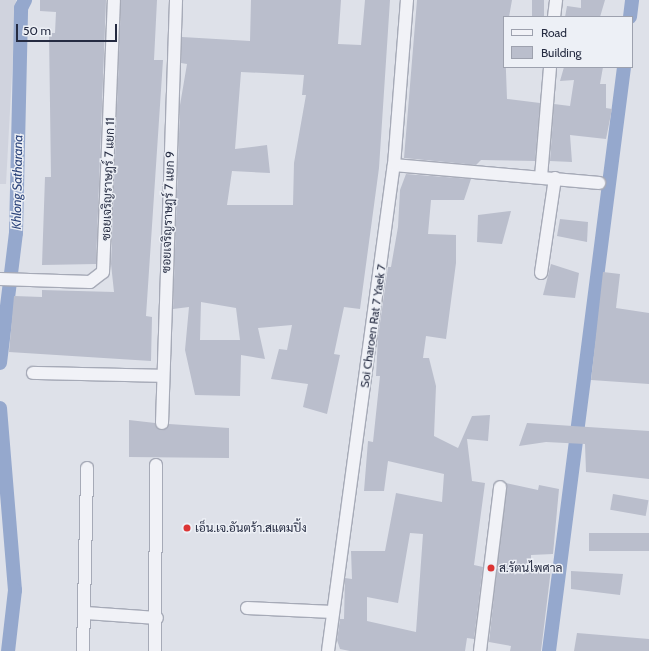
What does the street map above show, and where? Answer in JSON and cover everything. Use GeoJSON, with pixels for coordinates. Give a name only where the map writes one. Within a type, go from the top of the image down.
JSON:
{"type":"FeatureCollection","features":[{"type":"Feature","properties":{"kind":"street","name":"ซอยเจริญราษฎร์ 7 แยก 11"},"geometry":{"type":"LineString","coordinates":[[0,279],[90,282],[103,272],[114,0]]}},
{"type":"Feature","properties":{"kind":"street","name":"ซอยเจริญราษฎร์ 7 แยก 9"},"geometry":{"type":"LineString","coordinates":[[162,424],[176,0]]}},
{"type":"Feature","properties":{"kind":"street","name":"Soi Charoen Rat 7 Yaek 7"},"geometry":{"type":"LineString","coordinates":[[328,651],[394,165],[407,0]]}},
{"type":"Feature","properties":{"kind":"street"},"geometry":{"type":"LineString","coordinates":[[554,16],[556,0]]}},
{"type":"Feature","properties":{"kind":"street"},"geometry":{"type":"LineString","coordinates":[[541,177],[550,68]]}},
{"type":"Feature","properties":{"kind":"street"},"geometry":{"type":"LineString","coordinates":[[394,165],[599,183]]}},
{"type":"Feature","properties":{"kind":"street"},"geometry":{"type":"LineString","coordinates":[[541,273],[555,178]]}},
{"type":"Feature","properties":{"kind":"street"},"geometry":{"type":"LineString","coordinates":[[33,373],[163,376]]}},
{"type":"Feature","properties":{"kind":"street"},"geometry":{"type":"LineString","coordinates":[[155,651],[157,618],[156,465]]}},
{"type":"Feature","properties":{"kind":"street"},"geometry":{"type":"LineString","coordinates":[[83,651],[86,613],[87,468]]}},
{"type":"Feature","properties":{"kind":"street"},"geometry":{"type":"LineString","coordinates":[[480,651],[500,487]]}},
{"type":"Feature","properties":{"kind":"street"},"geometry":{"type":"LineString","coordinates":[[247,608],[333,612]]}},
{"type":"Feature","properties":{"kind":"street"},"geometry":{"type":"LineString","coordinates":[[86,613],[157,618]]}},
{"type":"Feature","properties":{"kind":"shaded area"},"geometry":{"type":"Polygon","coordinates":[[[0,0],[16,0],[6,184],[0,184],[0,0]]]}},
{"type":"Feature","properties":{"kind":"building"},"geometry":{"type":"Polygon","coordinates":[[[40,0],[106,0],[96,264],[42,265],[45,177],[51,177],[49,33],[55,33],[56,12],[40,11],[40,0]]]}},
{"type":"Feature","properties":{"kind":"building"},"geometry":{"type":"Polygon","coordinates":[[[121,0],[157,0],[154,60],[163,60],[146,316],[152,317],[151,361],[9,352],[14,296],[42,297],[42,290],[114,292],[111,264],[121,0]]]}},
{"type":"Feature","properties":{"kind":"building"},"geometry":{"type":"Polygon","coordinates":[[[251,0],[341,0],[338,44],[361,45],[365,0],[390,0],[379,168],[360,309],[344,307],[334,354],[340,355],[327,414],[303,407],[308,384],[271,379],[279,349],[287,350],[292,325],[258,328],[265,359],[241,355],[240,396],[195,395],[185,350],[189,307],[173,309],[180,105],[187,64],[181,63],[182,37],[250,41],[251,0]],[[241,72],[235,149],[267,145],[270,173],[232,171],[227,205],[293,205],[294,163],[306,95],[302,95],[304,75],[241,72]],[[201,302],[200,340],[240,340],[236,308],[201,302]]]}},
{"type":"Feature","properties":{"kind":"building"},"geometry":{"type":"Polygon","coordinates":[[[417,0],[512,0],[509,16],[503,16],[503,68],[506,68],[507,99],[540,103],[535,161],[481,160],[476,165],[404,158],[417,0]]]}},
{"type":"Feature","properties":{"kind":"building"},"geometry":{"type":"Polygon","coordinates":[[[532,0],[544,0],[544,16],[532,16],[532,0]]]}},
{"type":"Feature","properties":{"kind":"building"},"geometry":{"type":"Polygon","coordinates":[[[581,0],[605,0],[600,16],[565,16],[567,6],[581,8],[581,0]]]}},
{"type":"Feature","properties":{"kind":"building"},"geometry":{"type":"Polygon","coordinates":[[[564,68],[603,68],[600,84],[606,84],[606,108],[612,109],[606,139],[570,135],[572,162],[550,161],[554,104],[570,106],[574,80],[560,81],[564,68]]]}},
{"type":"Feature","properties":{"kind":"building"},"geometry":{"type":"Polygon","coordinates":[[[406,174],[471,179],[464,200],[431,200],[428,234],[456,235],[456,263],[446,339],[426,336],[423,358],[429,358],[436,386],[434,436],[458,448],[472,416],[490,415],[488,441],[467,439],[472,481],[485,483],[474,565],[483,567],[474,639],[467,638],[465,651],[350,651],[340,649],[337,640],[340,619],[344,619],[345,578],[352,579],[351,551],[385,551],[396,493],[442,502],[444,474],[388,461],[384,491],[364,491],[368,441],[373,442],[380,376],[376,376],[378,337],[388,267],[391,267],[398,227],[400,190],[406,174]],[[410,533],[398,603],[367,597],[367,621],[416,632],[423,534],[410,533]]]}},
{"type":"Feature","properties":{"kind":"building"},"geometry":{"type":"Polygon","coordinates":[[[511,211],[502,244],[477,242],[478,215],[511,211]]]}},
{"type":"Feature","properties":{"kind":"building"},"geometry":{"type":"Polygon","coordinates":[[[560,219],[588,222],[587,242],[557,236],[560,219]]]}},
{"type":"Feature","properties":{"kind":"building"},"geometry":{"type":"Polygon","coordinates":[[[551,264],[579,273],[575,298],[543,295],[551,264]]]}},
{"type":"Feature","properties":{"kind":"building"},"geometry":{"type":"Polygon","coordinates":[[[603,272],[620,274],[616,308],[649,313],[649,384],[591,380],[603,272]]]}},
{"type":"Feature","properties":{"kind":"building"},"geometry":{"type":"Polygon","coordinates":[[[129,420],[155,423],[161,430],[169,424],[229,428],[229,458],[129,457],[129,420]]]}},
{"type":"Feature","properties":{"kind":"building"},"geometry":{"type":"Polygon","coordinates":[[[527,423],[649,431],[649,479],[586,472],[585,444],[546,442],[519,446],[527,423]]]}},
{"type":"Feature","properties":{"kind":"building"},"geometry":{"type":"Polygon","coordinates":[[[506,483],[538,490],[539,485],[559,489],[553,554],[531,555],[531,568],[551,569],[541,651],[510,651],[511,646],[489,642],[506,483]]]}},
{"type":"Feature","properties":{"kind":"building"},"geometry":{"type":"Polygon","coordinates":[[[613,494],[648,500],[646,516],[610,510],[613,494]]]}},
{"type":"Feature","properties":{"kind":"building"},"geometry":{"type":"Polygon","coordinates":[[[589,533],[649,533],[649,551],[589,551],[589,533]]]}},
{"type":"Feature","properties":{"kind":"building"},"geometry":{"type":"Polygon","coordinates":[[[571,571],[623,574],[620,595],[571,589],[571,571]]]}},
{"type":"Feature","properties":{"kind":"building"},"geometry":{"type":"Polygon","coordinates":[[[577,633],[649,639],[649,651],[574,651],[577,633]]]}},
{"type":"Feature","properties":{"kind":"waterway","name":"Khlong Satharana"},"geometry":{"type":"LineString","coordinates":[[0,363],[16,233],[21,8],[25,0]]}},
{"type":"Feature","properties":{"kind":"waterway"},"geometry":{"type":"LineString","coordinates":[[630,16],[632,0]]}},
{"type":"Feature","properties":{"kind":"waterway"},"geometry":{"type":"LineString","coordinates":[[549,651],[624,68]]}},
{"type":"Feature","properties":{"kind":"waterway","name":"Khlong Satharana"},"geometry":{"type":"LineString","coordinates":[[0,408],[15,590],[8,651]]}},
{"type":"Feature","properties":{"kind":"place","name":"เอ็น.เจ.อันตร้า.สแตมปิ้ง"},"geometry":{"type":"Point","coordinates":[187,528]}},
{"type":"Feature","properties":{"kind":"place","name":"ส.รัตนไพศาล"},"geometry":{"type":"Point","coordinates":[491,568]}}]}
